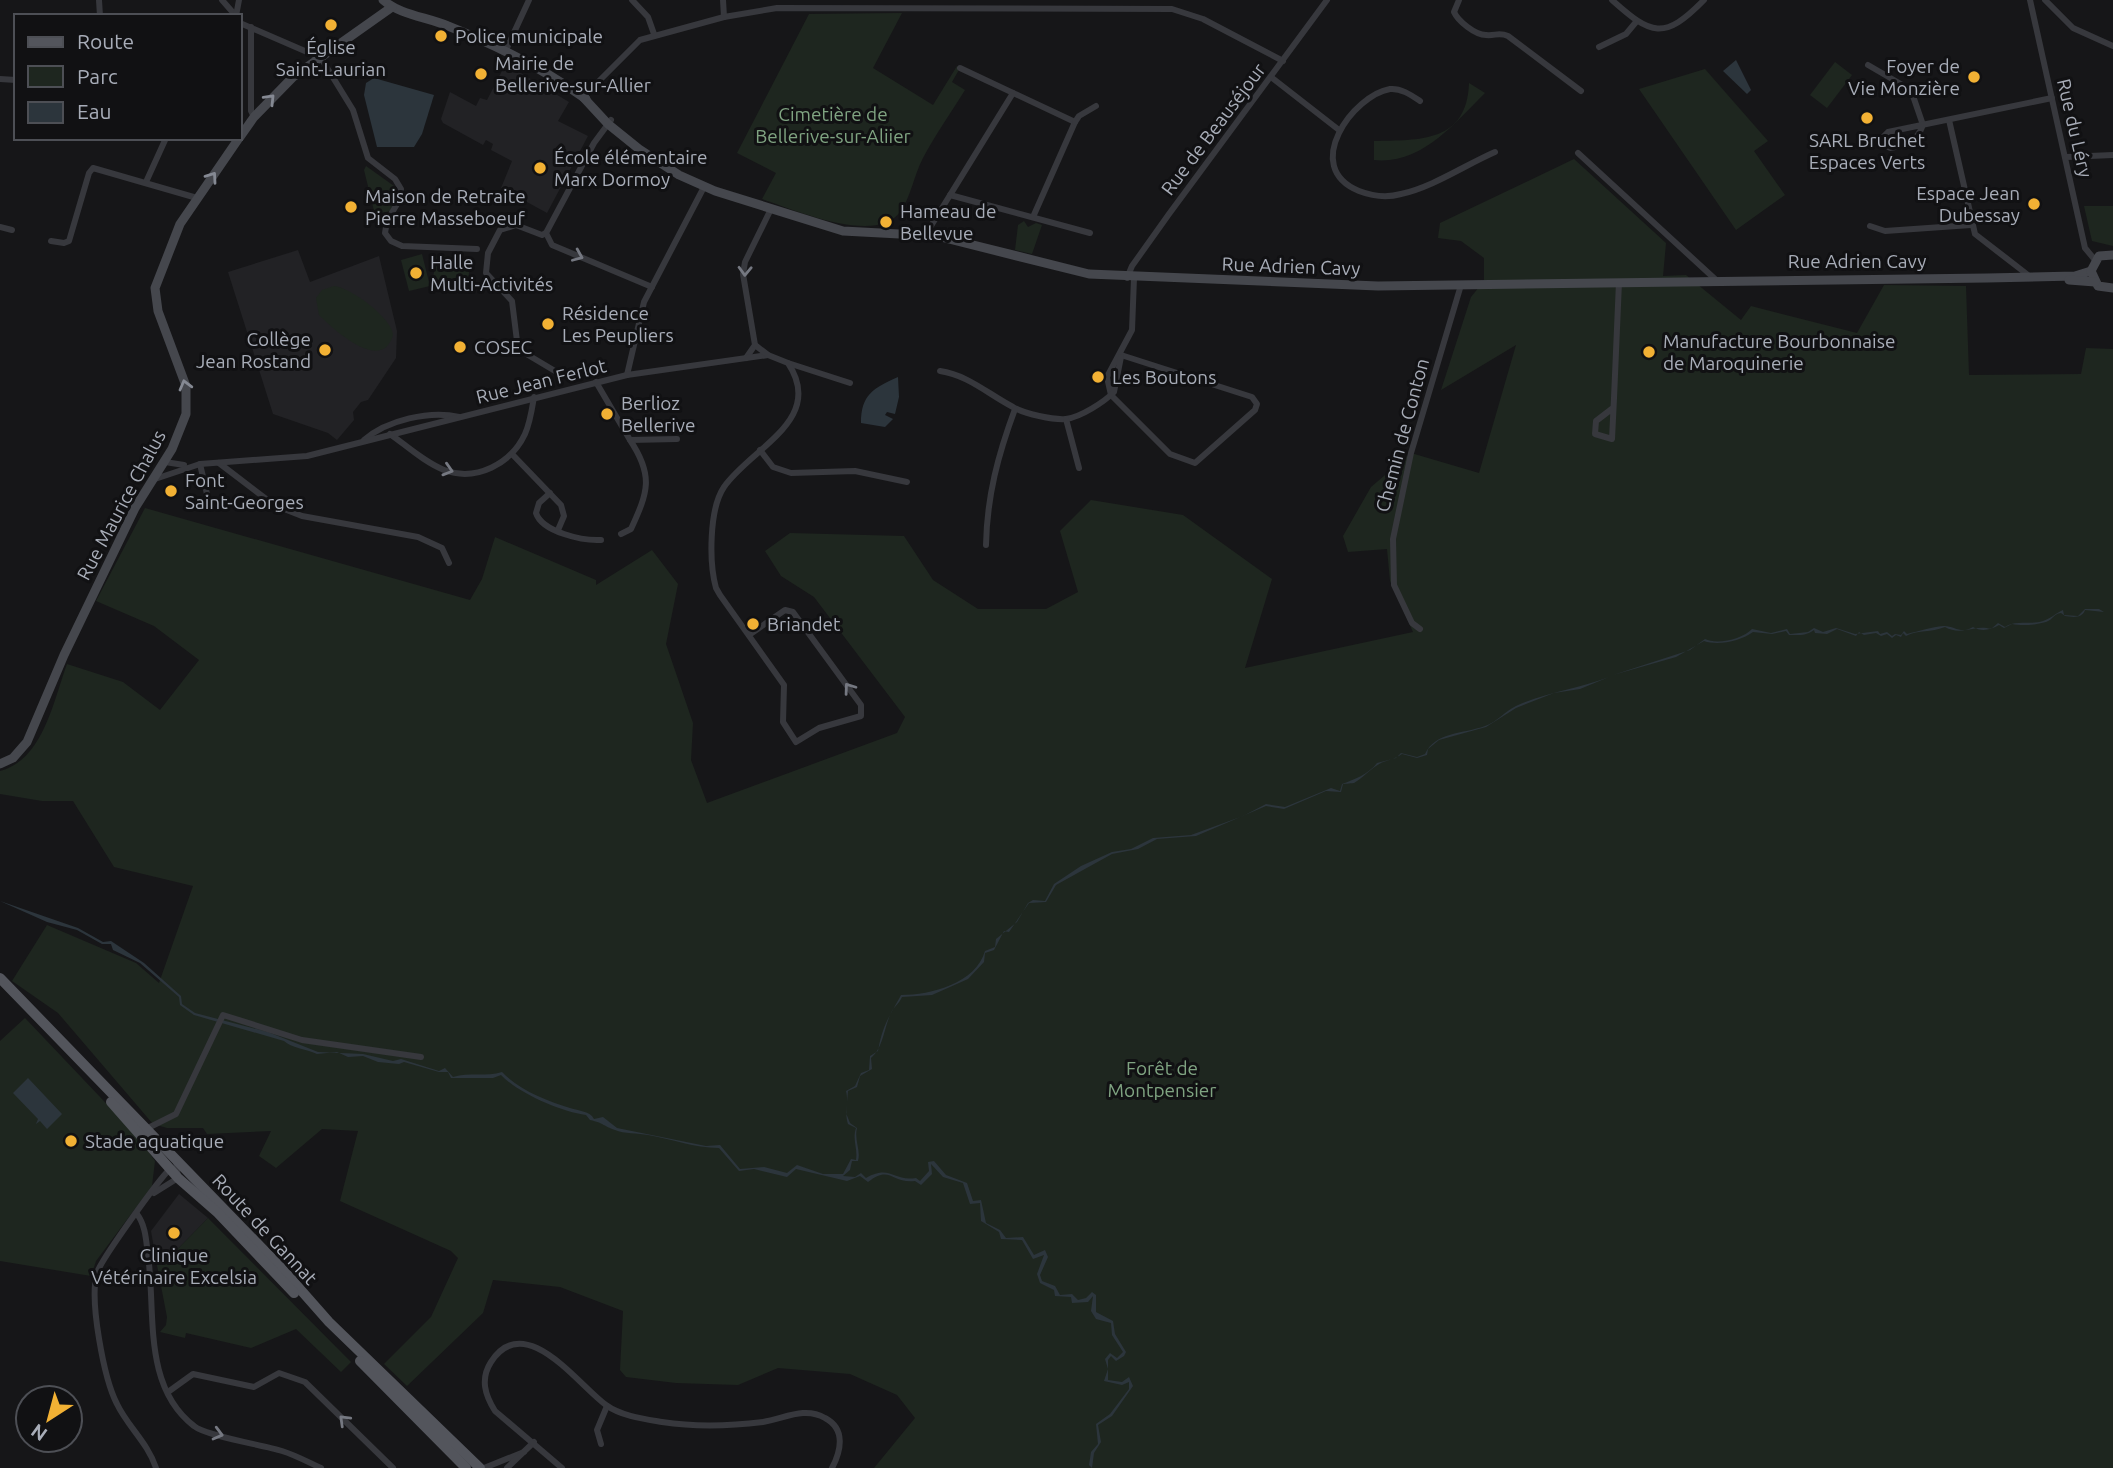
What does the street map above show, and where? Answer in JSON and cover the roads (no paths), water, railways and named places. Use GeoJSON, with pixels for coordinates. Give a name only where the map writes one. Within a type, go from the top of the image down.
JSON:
{"type":"FeatureCollection","features":[{"type":"Feature","properties":{"kind":"main road"},"geometry":{"type":"LineString","coordinates":[[383,0],[391,7]]}},
{"type":"Feature","properties":{"kind":"main road","name":"Rue Adrien Cavy"},"geometry":{"type":"LineString","coordinates":[[391,7],[425,17],[505,52],[583,97],[622,135],[659,163],[704,187],[843,231],[926,234],[1054,267],[1131,278],[1378,286],[1715,279],[1987,278],[2095,282],[2102,288],[2113,288]]}},
{"type":"Feature","properties":{"kind":"main road","name":"Rue Maurice Chalus"},"geometry":{"type":"LineString","coordinates":[[242,134],[254,117],[293,76],[391,7]]}},
{"type":"Feature","properties":{"kind":"main road","name":"Rue Maurice Chalus"},"geometry":{"type":"LineString","coordinates":[[0,764],[13,758],[27,743],[64,655],[135,508],[165,462],[186,414],[188,399],[158,311],[155,288],[180,225],[238,140]]}},
{"type":"Feature","properties":{"kind":"main road"},"geometry":{"type":"LineString","coordinates":[[2095,282],[2091,271],[2095,260],[2105,254],[2113,255]]}},
{"type":"Feature","properties":{"kind":"main road","name":"Rue Adrien Cavy"},"geometry":{"type":"LineString","coordinates":[[1987,278],[2075,276],[2091,271]]}},
{"type":"Feature","properties":{"kind":"main road","name":"Route de Gannat"},"geometry":{"type":"LineString","coordinates":[[0,978],[144,1131],[175,1169],[466,1468]]}},
{"type":"Feature","properties":{"kind":"main road","name":"Route de Gannat"},"geometry":{"type":"LineString","coordinates":[[0,984],[144,1131]]}},
{"type":"Feature","properties":{"kind":"main road","name":"Route de Gannat"},"geometry":{"type":"LineString","coordinates":[[175,1169],[256,1242],[329,1322],[482,1468]]}},
{"type":"Feature","properties":{"kind":"street"},"geometry":{"type":"LineString","coordinates":[[222,0],[234,14]]}},
{"type":"Feature","properties":{"kind":"street"},"geometry":{"type":"LineString","coordinates":[[505,52],[529,0]]}},
{"type":"Feature","properties":{"kind":"street"},"geometry":{"type":"LineString","coordinates":[[632,0],[648,17],[654,34]]}},
{"type":"Feature","properties":{"kind":"street"},"geometry":{"type":"LineString","coordinates":[[723,0],[724,17]]}},
{"type":"Feature","properties":{"kind":"street"},"geometry":{"type":"LineString","coordinates":[[834,8],[836,0]]}},
{"type":"Feature","properties":{"kind":"street","name":"Rue de Beauséjour"},"geometry":{"type":"LineString","coordinates":[[1131,278],[1169,214],[1326,0]]}},
{"type":"Feature","properties":{"kind":"street"},"geometry":{"type":"LineString","coordinates":[[1459,0],[1454,12],[1457,19],[1480,33],[1501,33],[1508,36],[1581,92]]}},
{"type":"Feature","properties":{"kind":"street"},"geometry":{"type":"LineString","coordinates":[[1612,0],[1636,22],[1650,29],[1666,28],[1704,0]]}},
{"type":"Feature","properties":{"kind":"street","name":"Rue du Léry"},"geometry":{"type":"LineString","coordinates":[[2030,0],[2085,248],[2095,260]]}},
{"type":"Feature","properties":{"kind":"street"},"geometry":{"type":"LineString","coordinates":[[2045,0],[2073,28],[2113,46]]}},
{"type":"Feature","properties":{"kind":"street"},"geometry":{"type":"LineString","coordinates":[[583,97],[631,46],[654,34],[778,4],[834,8],[1033,4],[1172,9],[1203,19],[1283,61]]}},
{"type":"Feature","properties":{"kind":"street"},"geometry":{"type":"LineString","coordinates":[[1599,47],[1626,34],[1636,22]]}},
{"type":"Feature","properties":{"kind":"street"},"geometry":{"type":"LineString","coordinates":[[242,24],[321,58],[353,110],[368,158],[395,179],[401,188],[400,200],[387,221],[386,233],[391,241],[402,246],[477,249]]}},
{"type":"Feature","properties":{"kind":"street"},"geometry":{"type":"LineString","coordinates":[[251,27],[251,111],[254,117]]}},
{"type":"Feature","properties":{"kind":"street"},"geometry":{"type":"LineString","coordinates":[[1868,65],[1911,90],[1923,125],[1919,136],[1906,145],[1890,148],[1883,144],[1882,138],[1888,132],[1923,125],[1949,120],[2052,98]]}},
{"type":"Feature","properties":{"kind":"street"},"geometry":{"type":"LineString","coordinates":[[960,68],[1076,122]]}},
{"type":"Feature","properties":{"kind":"street"},"geometry":{"type":"LineString","coordinates":[[1270,77],[1339,130]]}},
{"type":"Feature","properties":{"kind":"street"},"geometry":{"type":"LineString","coordinates":[[1420,101],[1399,90],[1383,92],[1363,106],[1339,130],[1332,149],[1332,162],[1338,176],[1350,187],[1378,196],[1413,191],[1495,152]]}},
{"type":"Feature","properties":{"kind":"street"},"geometry":{"type":"LineString","coordinates":[[926,234],[1013,93]]}},
{"type":"Feature","properties":{"kind":"street"},"geometry":{"type":"LineString","coordinates":[[1034,218],[1079,116],[1096,106]]}},
{"type":"Feature","properties":{"kind":"street"},"geometry":{"type":"LineString","coordinates":[[1949,120],[1975,234],[2028,275]]}},
{"type":"Feature","properties":{"kind":"street"},"geometry":{"type":"LineString","coordinates":[[560,374],[526,356],[519,349],[512,301],[486,273],[488,253],[500,230],[516,225],[542,235],[546,233],[594,143],[610,122]]}},
{"type":"Feature","properties":{"kind":"street"},"geometry":{"type":"LineString","coordinates":[[146,182],[165,140]]}},
{"type":"Feature","properties":{"kind":"street"},"geometry":{"type":"LineString","coordinates":[[1578,153],[1715,279]]}},
{"type":"Feature","properties":{"kind":"street"},"geometry":{"type":"LineString","coordinates":[[2066,156],[2113,155]]}},
{"type":"Feature","properties":{"kind":"street"},"geometry":{"type":"LineString","coordinates":[[51,241],[69,241],[92,169],[197,198]]}},
{"type":"Feature","properties":{"kind":"street"},"geometry":{"type":"LineString","coordinates":[[628,374],[644,302],[704,187]]}},
{"type":"Feature","properties":{"kind":"street"},"geometry":{"type":"LineString","coordinates":[[950,195],[1090,233]]}},
{"type":"Feature","properties":{"kind":"street"},"geometry":{"type":"LineString","coordinates":[[771,209],[745,262],[743,274],[755,345],[768,355],[850,383]]}},
{"type":"Feature","properties":{"kind":"street"},"geometry":{"type":"LineString","coordinates":[[1870,226],[1885,230],[1971,225]]}},
{"type":"Feature","properties":{"kind":"street"},"geometry":{"type":"LineString","coordinates":[[0,227],[12,230]]}},
{"type":"Feature","properties":{"kind":"street"},"geometry":{"type":"LineString","coordinates":[[546,233],[552,245],[652,287]]}},
{"type":"Feature","properties":{"kind":"street"},"geometry":{"type":"LineString","coordinates":[[2010,276],[2011,263]]}},
{"type":"Feature","properties":{"kind":"street"},"geometry":{"type":"LineString","coordinates":[[940,371],[954,373],[973,382],[1015,409],[1066,419],[1111,395],[1116,388],[1121,355],[1134,319],[1131,278]]}},
{"type":"Feature","properties":{"kind":"street"},"geometry":{"type":"LineString","coordinates":[[1613,408],[1596,421],[1595,434],[1612,439],[1619,282]]}},
{"type":"Feature","properties":{"kind":"street","name":"Chemin de Conton"},"geometry":{"type":"LineString","coordinates":[[1420,629],[1412,623],[1394,585],[1393,539],[1411,453],[1461,285]]}},
{"type":"Feature","properties":{"kind":"street"},"geometry":{"type":"LineString","coordinates":[[746,358],[755,345]]}},
{"type":"Feature","properties":{"kind":"street","name":"Rue Jean Ferlot"},"geometry":{"type":"LineString","coordinates":[[154,479],[186,466],[307,456],[628,374],[768,355]]}},
{"type":"Feature","properties":{"kind":"street"},"geometry":{"type":"LineString","coordinates":[[1111,395],[1170,454],[1199,462],[1255,410],[1255,399],[1121,355]]}},
{"type":"Feature","properties":{"kind":"street"},"geometry":{"type":"LineString","coordinates":[[749,635],[785,610],[793,612],[863,711],[857,719],[819,729],[796,742],[783,722],[784,685],[749,635],[716,587],[713,511],[724,487],[791,421],[797,406],[799,389],[795,373],[788,363]]}},
{"type":"Feature","properties":{"kind":"street"},"geometry":{"type":"LineString","coordinates":[[596,382],[645,466],[646,487],[631,529],[621,534]]}},
{"type":"Feature","properties":{"kind":"street"},"geometry":{"type":"LineString","coordinates":[[390,434],[429,463],[454,473],[482,471],[512,454],[527,429],[534,397]]}},
{"type":"Feature","properties":{"kind":"street"},"geometry":{"type":"LineString","coordinates":[[986,545],[986,510],[996,461],[1015,409]]}},
{"type":"Feature","properties":{"kind":"street","name":"Rue Jean Ferlot"},"geometry":{"type":"LineString","coordinates":[[363,441],[383,427],[436,413],[462,417]]}},
{"type":"Feature","properties":{"kind":"street"},"geometry":{"type":"LineString","coordinates":[[1066,419],[1079,468]]}},
{"type":"Feature","properties":{"kind":"street"},"geometry":{"type":"LineString","coordinates":[[630,440],[677,439]]}},
{"type":"Feature","properties":{"kind":"street"},"geometry":{"type":"LineString","coordinates":[[760,450],[773,467],[791,473],[855,471],[907,482]]}},
{"type":"Feature","properties":{"kind":"street"},"geometry":{"type":"LineString","coordinates":[[512,454],[564,510],[558,530]]}},
{"type":"Feature","properties":{"kind":"street","name":"Rue Jean Ferlot"},"geometry":{"type":"LineString","coordinates":[[165,462],[186,466]]}},
{"type":"Feature","properties":{"kind":"street"},"geometry":{"type":"LineString","coordinates":[[219,463],[265,499],[284,510],[350,526],[418,537],[442,548],[449,563]]}},
{"type":"Feature","properties":{"kind":"street"},"geometry":{"type":"LineString","coordinates":[[240,477],[245,463]]}},
{"type":"Feature","properties":{"kind":"street"},"geometry":{"type":"LineString","coordinates":[[200,464],[207,494]]}},
{"type":"Feature","properties":{"kind":"street"},"geometry":{"type":"LineString","coordinates":[[550,493],[539,503],[536,513],[542,524],[588,541],[601,540]]}},
{"type":"Feature","properties":{"kind":"street"},"geometry":{"type":"LineString","coordinates":[[144,1131],[168,1121],[176,1114],[218,1020],[228,1015],[302,1041],[421,1056]]}},
{"type":"Feature","properties":{"kind":"street"},"geometry":{"type":"LineString","coordinates":[[156,1468],[147,1447],[122,1414],[107,1382],[95,1286],[100,1265],[152,1194],[175,1169]]}},
{"type":"Feature","properties":{"kind":"street"},"geometry":{"type":"LineString","coordinates":[[152,1194],[175,1169]]}},
{"type":"Feature","properties":{"kind":"street"},"geometry":{"type":"LineString","coordinates":[[137,1214],[144,1228],[153,1290],[151,1307],[159,1377],[169,1392],[195,1427],[284,1451],[321,1468]]}},
{"type":"Feature","properties":{"kind":"street"},"geometry":{"type":"LineString","coordinates":[[562,1468],[495,1411],[485,1392],[486,1372],[491,1361],[509,1346],[534,1346],[547,1352],[607,1406],[627,1414],[663,1422],[703,1425],[764,1422],[802,1412],[814,1414],[832,1423],[840,1436],[840,1453],[832,1468]]}},
{"type":"Feature","properties":{"kind":"street"},"geometry":{"type":"LineString","coordinates":[[169,1392],[183,1378],[193,1374],[254,1387],[279,1373],[305,1382],[393,1468]]}},
{"type":"Feature","properties":{"kind":"street"},"geometry":{"type":"LineString","coordinates":[[386,1388],[471,1468]]}},
{"type":"Feature","properties":{"kind":"street"},"geometry":{"type":"LineString","coordinates":[[601,1444],[597,1430],[607,1406]]}},
{"type":"Feature","properties":{"kind":"street"},"geometry":{"type":"LineString","coordinates":[[507,1468],[534,1442]]}},
{"type":"Feature","properties":{"kind":"street"},"geometry":{"type":"LineString","coordinates":[[482,1468],[524,1452]]}},
{"type":"Feature","properties":{"kind":"water"},"geometry":{"type":"Polygon","coordinates":[[[1736,60],[1751,90],[1747,94],[1723,71],[1736,60]]]}},
{"type":"Feature","properties":{"kind":"water"},"geometry":{"type":"Polygon","coordinates":[[[374,78],[434,95],[422,134],[414,147],[377,147],[364,95],[366,83],[374,78]]]}},
{"type":"Feature","properties":{"kind":"water"},"geometry":{"type":"Polygon","coordinates":[[[898,377],[899,397],[895,414],[887,412],[885,415],[893,419],[885,427],[861,423],[863,406],[870,394],[898,377]]]}},
{"type":"Feature","properties":{"kind":"water"},"geometry":{"type":"Polygon","coordinates":[[[2085,609],[2099,609],[2104,612],[2085,610],[2079,616],[2074,617],[2056,614],[2063,610],[2064,615],[2078,616],[2085,609]]]}},
{"type":"Feature","properties":{"kind":"water"},"geometry":{"type":"Polygon","coordinates":[[[2056,614],[2049,621],[2012,624],[2043,621],[2056,614]]]}},
{"type":"Feature","properties":{"kind":"water"},"geometry":{"type":"Polygon","coordinates":[[[1943,626],[1965,630],[1955,631],[1945,627],[1906,636],[1903,633],[1901,637],[1896,635],[1892,638],[1887,634],[1881,636],[1876,633],[1861,633],[1878,631],[1880,634],[1887,632],[1892,636],[1895,634],[1901,635],[1904,631],[1907,634],[1943,626]]]}},
{"type":"Feature","properties":{"kind":"water"},"geometry":{"type":"Polygon","coordinates":[[[1814,628],[1823,632],[1836,628],[1858,634],[1856,636],[1837,629],[1827,634],[1815,633],[1814,630],[1808,633],[1799,635],[1789,635],[1786,631],[1772,634],[1753,632],[1729,642],[1704,641],[1696,645],[1705,639],[1723,641],[1736,638],[1752,629],[1771,633],[1787,629],[1790,634],[1808,632],[1814,628]]]}},
{"type":"Feature","properties":{"kind":"water"},"geometry":{"type":"Polygon","coordinates":[[[1686,651],[1676,657],[1613,675],[1686,651]]]}},
{"type":"Feature","properties":{"kind":"water"},"geometry":{"type":"Polygon","coordinates":[[[1609,677],[1580,689],[1554,693],[1586,685],[1609,677]]]}},
{"type":"Feature","properties":{"kind":"water"},"geometry":{"type":"Polygon","coordinates":[[[1554,693],[1516,708],[1486,727],[1439,740],[1428,749],[1436,741],[1450,735],[1477,729],[1512,708],[1554,693]]]}},
{"type":"Feature","properties":{"kind":"water"},"geometry":{"type":"Polygon","coordinates":[[[1428,749],[1427,755],[1417,758],[1402,754],[1397,757],[1401,753],[1417,757],[1425,754],[1428,749]]]}},
{"type":"Feature","properties":{"kind":"water"},"geometry":{"type":"Polygon","coordinates":[[[1391,759],[1379,764],[1354,783],[1343,784],[1341,792],[1326,791],[1284,809],[1266,806],[1245,815],[1266,804],[1285,807],[1331,788],[1340,791],[1342,784],[1365,773],[1377,763],[1391,759]]]}},
{"type":"Feature","properties":{"kind":"water"},"geometry":{"type":"Polygon","coordinates":[[[1241,817],[1196,836],[1157,839],[1138,849],[1112,854],[1056,885],[1046,902],[1029,903],[1023,912],[1028,903],[1033,900],[1045,901],[1054,884],[1081,866],[1112,852],[1131,849],[1153,838],[1191,835],[1241,817]]]}},
{"type":"Feature","properties":{"kind":"water"},"geometry":{"type":"Polygon","coordinates":[[[0,901],[78,928],[103,942],[111,941],[144,963],[181,996],[182,1004],[195,1013],[268,1032],[318,1052],[331,1053],[317,1054],[284,1041],[194,1015],[180,1005],[179,997],[140,963],[113,950],[111,944],[102,944],[77,930],[47,922],[0,901]]]}},
{"type":"Feature","properties":{"kind":"water"},"geometry":{"type":"Polygon","coordinates":[[[1003,934],[994,950],[985,953],[984,962],[968,979],[932,995],[902,997],[893,1009],[901,995],[938,990],[962,979],[980,962],[985,951],[995,947],[996,939],[1003,934]]]}},
{"type":"Feature","properties":{"kind":"water"},"geometry":{"type":"Polygon","coordinates":[[[890,1015],[883,1038],[879,1048],[882,1033],[890,1015]]]}},
{"type":"Feature","properties":{"kind":"water"},"geometry":{"type":"Polygon","coordinates":[[[876,1052],[871,1058],[872,1069],[860,1076],[857,1087],[848,1091],[847,1103],[846,1091],[855,1086],[861,1073],[869,1070],[870,1056],[876,1052]]]}},
{"type":"Feature","properties":{"kind":"water"},"geometry":{"type":"Polygon","coordinates":[[[339,1053],[363,1054],[393,1061],[401,1059],[439,1071],[445,1068],[453,1077],[502,1072],[534,1094],[587,1113],[594,1119],[603,1117],[617,1128],[706,1146],[720,1145],[740,1169],[764,1167],[787,1173],[797,1165],[823,1174],[843,1174],[851,1159],[856,1160],[856,1128],[848,1124],[846,1114],[850,1123],[857,1128],[859,1157],[858,1161],[852,1161],[850,1170],[843,1176],[855,1177],[861,1173],[866,1178],[887,1173],[920,1181],[929,1171],[928,1162],[934,1161],[946,1175],[967,1183],[973,1201],[981,1200],[986,1223],[1000,1230],[1006,1238],[1023,1237],[1034,1255],[1045,1250],[1048,1257],[1040,1275],[1042,1281],[1055,1286],[1060,1295],[1072,1294],[1078,1300],[1086,1298],[1092,1292],[1096,1295],[1096,1312],[1113,1321],[1115,1334],[1126,1352],[1116,1361],[1111,1356],[1108,1369],[1105,1359],[1110,1353],[1117,1358],[1123,1352],[1112,1335],[1111,1323],[1096,1319],[1091,1311],[1093,1296],[1088,1302],[1072,1303],[1071,1297],[1055,1296],[1054,1290],[1040,1283],[1037,1274],[1044,1255],[1033,1259],[1022,1240],[1001,1239],[999,1232],[981,1221],[980,1203],[970,1204],[963,1183],[943,1177],[931,1164],[932,1174],[921,1185],[915,1181],[886,1175],[875,1177],[868,1182],[860,1176],[847,1181],[796,1169],[787,1177],[754,1169],[739,1171],[719,1148],[701,1147],[611,1129],[590,1120],[586,1115],[540,1101],[501,1075],[493,1078],[451,1078],[448,1072],[439,1072],[404,1062],[378,1062],[363,1056],[348,1057],[339,1053]]]}},
{"type":"Feature","properties":{"kind":"water"},"geometry":{"type":"Polygon","coordinates":[[[28,1078],[62,1114],[47,1129],[40,1121],[36,1124],[38,1119],[13,1093],[28,1078]]]}},
{"type":"Feature","properties":{"kind":"water"},"geometry":{"type":"Polygon","coordinates":[[[1108,1369],[1108,1380],[1122,1382],[1129,1377],[1133,1386],[1112,1416],[1098,1425],[1101,1442],[1094,1453],[1092,1468],[1089,1465],[1091,1452],[1098,1444],[1096,1424],[1110,1414],[1129,1389],[1129,1382],[1122,1385],[1104,1381],[1108,1369]]]}},
{"type":"Feature","properties":{"kind":"place","name":"Église Saint-Laurian"},"geometry":{"type":"Point","coordinates":[331,25]}},
{"type":"Feature","properties":{"kind":"place","name":"Police municipale"},"geometry":{"type":"Point","coordinates":[441,36]}},
{"type":"Feature","properties":{"kind":"place","name":"Mairie de Bellerive-sur-Allier"},"geometry":{"type":"Point","coordinates":[481,74]}},
{"type":"Feature","properties":{"kind":"place","name":"Foyer de Vie Monzière"},"geometry":{"type":"Point","coordinates":[1974,77]}},
{"type":"Feature","properties":{"kind":"place","name":"SARL Bruchet Espaces Verts"},"geometry":{"type":"Point","coordinates":[1867,118]}},
{"type":"Feature","properties":{"kind":"place","name":"École élémentaire Marx Dormoy"},"geometry":{"type":"Point","coordinates":[540,168]}},
{"type":"Feature","properties":{"kind":"place","name":"Espace Jean Dubessay"},"geometry":{"type":"Point","coordinates":[2034,204]}},
{"type":"Feature","properties":{"kind":"place","name":"Maison de Retraite Pierre Masseboeuf"},"geometry":{"type":"Point","coordinates":[351,207]}},
{"type":"Feature","properties":{"kind":"place","name":"Hameau de Bellevue"},"geometry":{"type":"Point","coordinates":[886,222]}},
{"type":"Feature","properties":{"kind":"place","name":"Halle Multi-Activités"},"geometry":{"type":"Point","coordinates":[416,273]}},
{"type":"Feature","properties":{"kind":"place","name":"Résidence Les Peupliers"},"geometry":{"type":"Point","coordinates":[548,324]}},
{"type":"Feature","properties":{"kind":"place","name":"COSEC"},"geometry":{"type":"Point","coordinates":[460,347]}},
{"type":"Feature","properties":{"kind":"place","name":"Collège Jean Rostand"},"geometry":{"type":"Point","coordinates":[325,350]}},
{"type":"Feature","properties":{"kind":"place","name":"Manufacture Bourbonnaise de Maroquinerie"},"geometry":{"type":"Point","coordinates":[1649,352]}},
{"type":"Feature","properties":{"kind":"place","name":"Les Boutons"},"geometry":{"type":"Point","coordinates":[1098,377]}},
{"type":"Feature","properties":{"kind":"place","name":"Berlioz Bellerive"},"geometry":{"type":"Point","coordinates":[607,414]}},
{"type":"Feature","properties":{"kind":"place","name":"Font Saint-Georges"},"geometry":{"type":"Point","coordinates":[171,491]}},
{"type":"Feature","properties":{"kind":"place","name":"Briandet"},"geometry":{"type":"Point","coordinates":[753,624]}},
{"type":"Feature","properties":{"kind":"place","name":"Stade aquatique"},"geometry":{"type":"Point","coordinates":[71,1141]}},
{"type":"Feature","properties":{"kind":"place","name":"Clinique Vétérinaire Excelsia"},"geometry":{"type":"Point","coordinates":[174,1233]}},
{"type":"Feature","properties":{"kind":"park label","name":"Cimetière de Bellerive-sur-Aliier"},"geometry":{"type":"Point","coordinates":[833,125]}},
{"type":"Feature","properties":{"kind":"park label","name":"Forêt de Montpensier"},"geometry":{"type":"Point","coordinates":[1162,1079]}}]}
